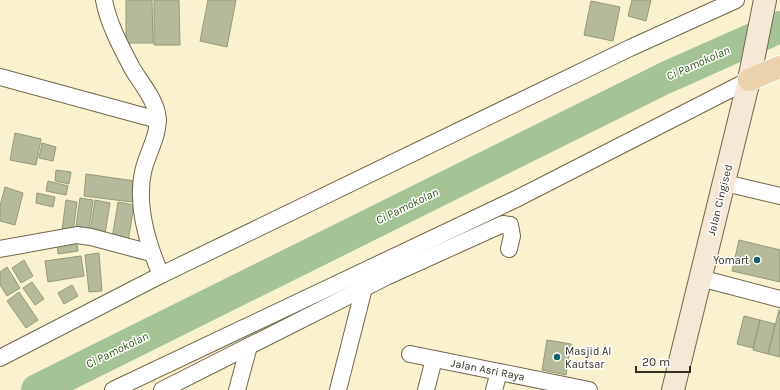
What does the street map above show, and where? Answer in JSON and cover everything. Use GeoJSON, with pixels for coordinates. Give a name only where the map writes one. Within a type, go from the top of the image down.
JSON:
{"type":"FeatureCollection","features":[{"type":"Feature","properties":{"kind":"main road","name":"Jalan Cingised"},"geometry":{"type":"LineString","coordinates":[[673,390],[725,183],[764,6]]}},
{"type":"Feature","properties":{"kind":"main road"},"geometry":{"type":"LineString","coordinates":[[750,74],[780,67]]}},
{"type":"Feature","properties":{"kind":"street"},"geometry":{"type":"LineString","coordinates":[[104,0],[110,20],[132,67],[152,100],[158,120],[143,171],[141,189],[143,210],[151,253],[161,275]]}},
{"type":"Feature","properties":{"kind":"street"},"geometry":{"type":"LineString","coordinates":[[0,358],[161,275],[630,48],[736,0]]}},
{"type":"Feature","properties":{"kind":"street"},"geometry":{"type":"LineString","coordinates":[[162,390],[364,288],[382,270],[750,74]]}},
{"type":"Feature","properties":{"kind":"street"},"geometry":{"type":"LineString","coordinates":[[0,77],[158,120]]}},
{"type":"Feature","properties":{"kind":"street"},"geometry":{"type":"LineString","coordinates":[[725,183],[780,196]]}},
{"type":"Feature","properties":{"kind":"street"},"geometry":{"type":"LineString","coordinates":[[113,390],[354,274],[382,270],[502,224],[510,224],[512,229],[509,249]]}},
{"type":"Feature","properties":{"kind":"street"},"geometry":{"type":"LineString","coordinates":[[0,249],[38,241],[77,236],[91,237],[151,253]]}},
{"type":"Feature","properties":{"kind":"street"},"geometry":{"type":"LineString","coordinates":[[338,390],[364,288],[354,274]]}},
{"type":"Feature","properties":{"kind":"street"},"geometry":{"type":"LineString","coordinates":[[700,278],[780,299]]}},
{"type":"Feature","properties":{"kind":"street"},"geometry":{"type":"LineString","coordinates":[[237,390],[249,346]]}},
{"type":"Feature","properties":{"kind":"street","name":"Jalan Asri Raya"},"geometry":{"type":"LineString","coordinates":[[410,354],[570,388],[589,390]]}},
{"type":"Feature","properties":{"kind":"street"},"geometry":{"type":"LineString","coordinates":[[426,390],[434,359]]}},
{"type":"Feature","properties":{"kind":"street"},"geometry":{"type":"LineString","coordinates":[[494,390],[499,372]]}},
{"type":"Feature","properties":{"kind":"building"},"geometry":{"type":"Polygon","coordinates":[[[126,0],[152,0],[153,43],[126,43],[126,0]]]}},
{"type":"Feature","properties":{"kind":"building"},"geometry":{"type":"Polygon","coordinates":[[[154,0],[179,0],[180,45],[154,45],[154,0]]]}},
{"type":"Feature","properties":{"kind":"building"},"geometry":{"type":"Polygon","coordinates":[[[208,0],[236,0],[227,47],[200,41],[208,0]]]}},
{"type":"Feature","properties":{"kind":"building"},"geometry":{"type":"Polygon","coordinates":[[[632,0],[651,0],[646,21],[628,16],[632,0]]]}},
{"type":"Feature","properties":{"kind":"building"},"geometry":{"type":"Polygon","coordinates":[[[591,1],[620,7],[613,41],[584,35],[591,1]]]}},
{"type":"Feature","properties":{"kind":"building"},"geometry":{"type":"Polygon","coordinates":[[[15,133],[41,139],[36,165],[10,160],[15,133]]]}},
{"type":"Feature","properties":{"kind":"building"},"geometry":{"type":"Polygon","coordinates":[[[42,143],[56,147],[53,161],[39,158],[42,143]]]}},
{"type":"Feature","properties":{"kind":"building"},"geometry":{"type":"Polygon","coordinates":[[[56,170],[71,172],[69,184],[55,181],[56,170]]]}},
{"type":"Feature","properties":{"kind":"building"},"geometry":{"type":"Polygon","coordinates":[[[86,174],[135,181],[132,202],[84,196],[86,174]]]}},
{"type":"Feature","properties":{"kind":"building"},"geometry":{"type":"Polygon","coordinates":[[[48,181],[68,186],[66,195],[46,191],[48,181]]]}},
{"type":"Feature","properties":{"kind":"building"},"geometry":{"type":"Polygon","coordinates":[[[5,187],[23,193],[15,225],[0,221],[0,206],[5,187]]]}},
{"type":"Feature","properties":{"kind":"building"},"geometry":{"type":"Polygon","coordinates":[[[37,193],[55,197],[53,207],[36,203],[37,193]]]}},
{"type":"Feature","properties":{"kind":"building"},"geometry":{"type":"Polygon","coordinates":[[[80,198],[93,200],[89,229],[76,226],[80,198]]]}},
{"type":"Feature","properties":{"kind":"building"},"geometry":{"type":"Polygon","coordinates":[[[66,200],[77,202],[73,232],[62,230],[66,200]]]}},
{"type":"Feature","properties":{"kind":"building"},"geometry":{"type":"Polygon","coordinates":[[[95,200],[110,203],[105,234],[90,232],[95,200]]]}},
{"type":"Feature","properties":{"kind":"building"},"geometry":{"type":"Polygon","coordinates":[[[118,202],[134,205],[128,242],[112,239],[118,202]]]}},
{"type":"Feature","properties":{"kind":"building"},"geometry":{"type":"Polygon","coordinates":[[[76,239],[78,251],[58,254],[57,241],[76,239]]]}},
{"type":"Feature","properties":{"kind":"building","name":"Yomart"},"geometry":{"type":"Polygon","coordinates":[[[739,240],[780,250],[780,282],[732,271],[739,240]]]}},
{"type":"Feature","properties":{"kind":"building"},"geometry":{"type":"Polygon","coordinates":[[[99,253],[102,291],[89,292],[85,255],[99,253]]]}},
{"type":"Feature","properties":{"kind":"building"},"geometry":{"type":"Polygon","coordinates":[[[81,256],[84,276],[48,282],[45,261],[81,256]]]}},
{"type":"Feature","properties":{"kind":"building"},"geometry":{"type":"Polygon","coordinates":[[[24,260],[33,276],[21,283],[12,268],[24,260]]]}},
{"type":"Feature","properties":{"kind":"building"},"geometry":{"type":"Polygon","coordinates":[[[7,267],[20,288],[7,296],[0,285],[0,272],[7,267]]]}},
{"type":"Feature","properties":{"kind":"building"},"geometry":{"type":"Polygon","coordinates":[[[32,282],[44,299],[35,305],[23,288],[32,282]]]}},
{"type":"Feature","properties":{"kind":"building"},"geometry":{"type":"Polygon","coordinates":[[[72,285],[78,296],[64,304],[58,293],[72,285]]]}},
{"type":"Feature","properties":{"kind":"building"},"geometry":{"type":"Polygon","coordinates":[[[19,292],[38,320],[26,328],[7,301],[19,292]]]}},
{"type":"Feature","properties":{"kind":"building"},"geometry":{"type":"Polygon","coordinates":[[[780,310],[780,357],[768,354],[780,310]]]}},
{"type":"Feature","properties":{"kind":"building"},"geometry":{"type":"Polygon","coordinates":[[[744,316],[760,320],[753,348],[737,344],[744,316]]]}},
{"type":"Feature","properties":{"kind":"building"},"geometry":{"type":"Polygon","coordinates":[[[760,320],[775,324],[768,354],[753,350],[760,320]]]}},
{"type":"Feature","properties":{"kind":"building","name":"Masjid Al Kautsar"},"geometry":{"type":"Polygon","coordinates":[[[547,340],[571,344],[566,375],[542,370],[547,340]]]}},
{"type":"Feature","properties":{"kind":"waterway","name":"Ci Pamokolan"},"geometry":{"type":"LineString","coordinates":[[37,390],[665,78],[780,27]]}},
{"type":"Feature","properties":{"kind":"place","name":"Yomart"},"geometry":{"type":"Point","coordinates":[757,260]}},
{"type":"Feature","properties":{"kind":"place","name":"Masjid Al Kautsar"},"geometry":{"type":"Point","coordinates":[557,357]}}]}
